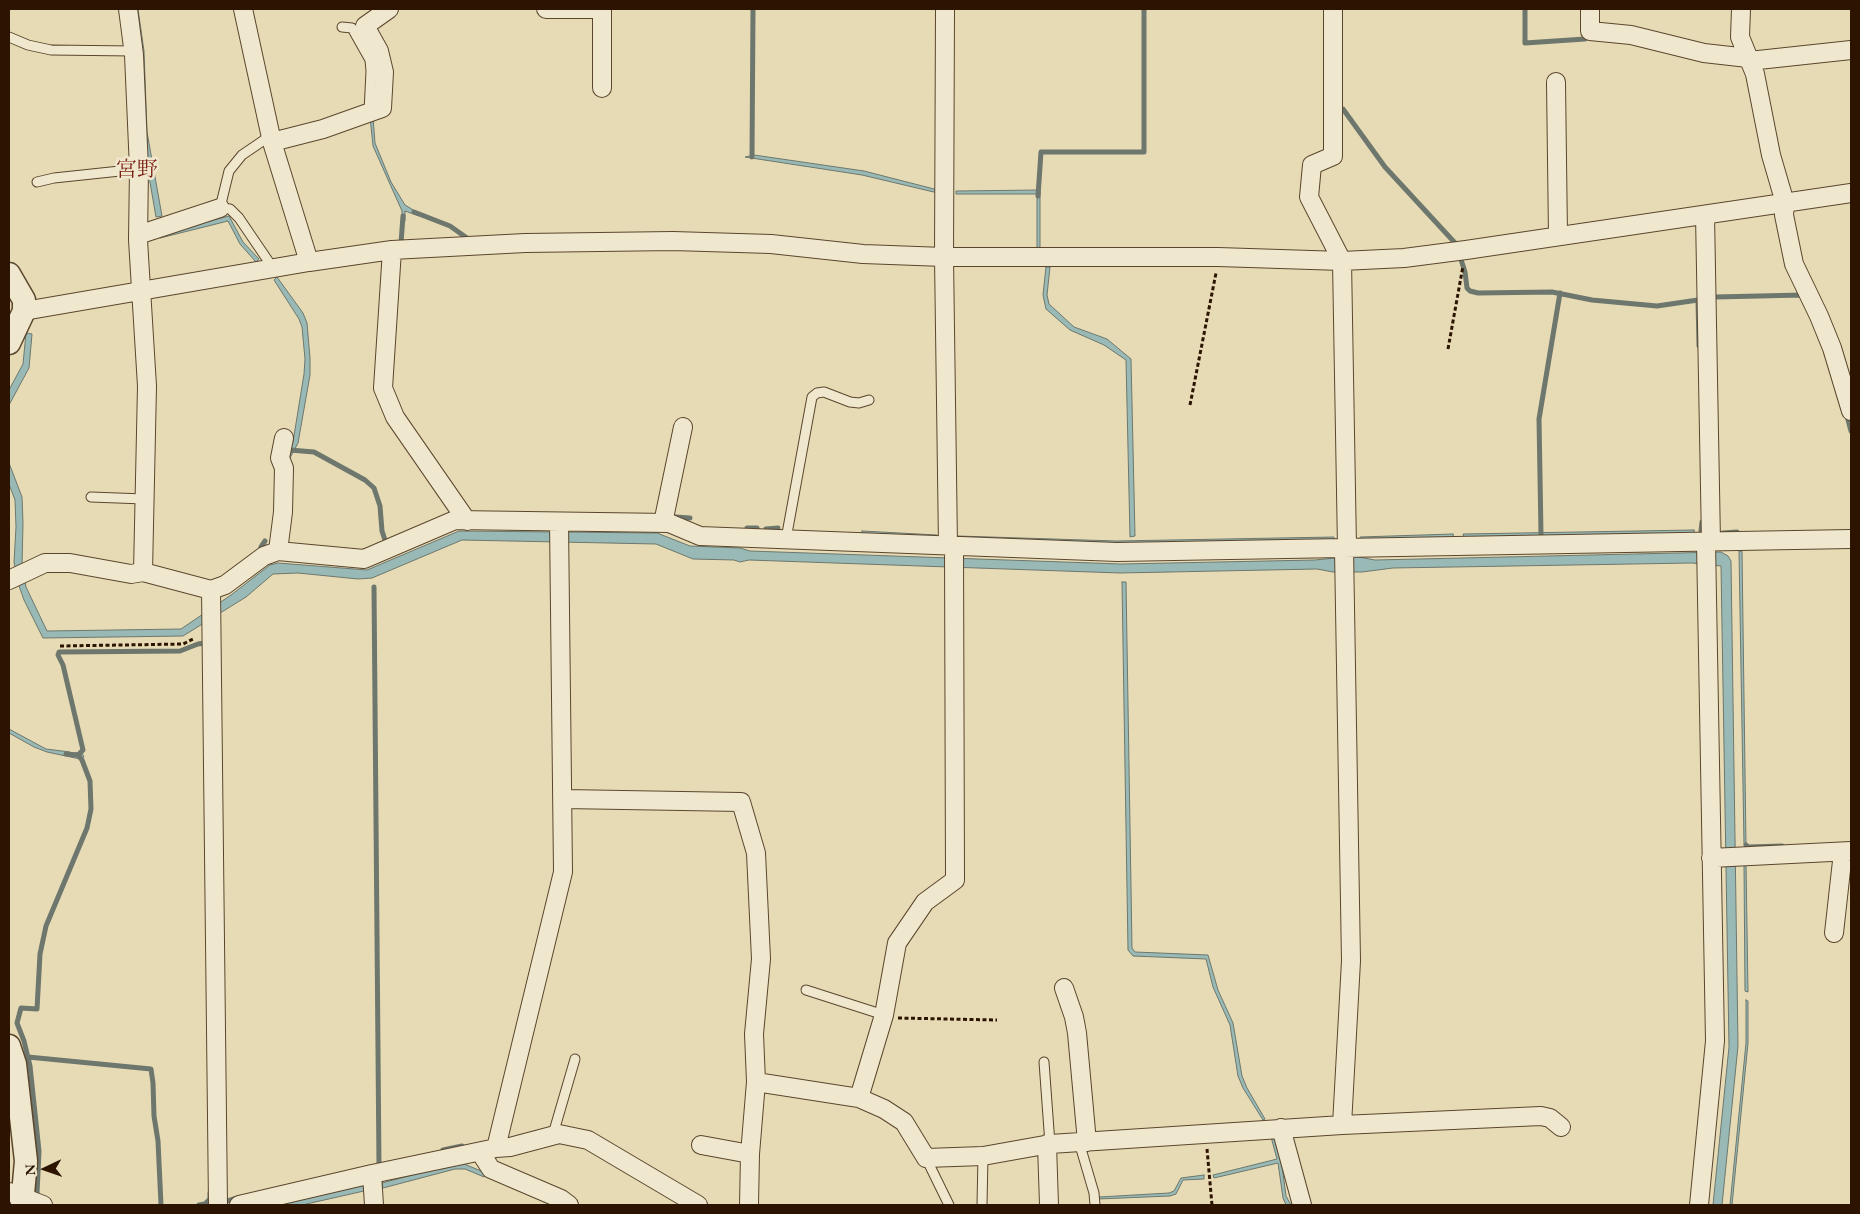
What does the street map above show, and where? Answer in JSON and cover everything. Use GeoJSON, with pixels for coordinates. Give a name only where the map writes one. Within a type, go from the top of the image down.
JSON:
{"type":"FeatureCollection","features":[{"type":"Feature","properties":{"kind":"street"},"geometry":{"type":"LineString","coordinates":[[128,9],[133,51],[139,169],[138,236],[148,386],[143,572]]}},
{"type":"Feature","properties":{"kind":"street"},"geometry":{"type":"LineString","coordinates":[[243,9],[271,139],[309,262]]}},
{"type":"Feature","properties":{"kind":"street"},"geometry":{"type":"LineString","coordinates":[[271,139],[323,129],[382,108],[384,72],[379,51],[365,26],[389,9]]}},
{"type":"Feature","properties":{"kind":"street"},"geometry":{"type":"LineString","coordinates":[[546,9],[602,9],[602,88]]}},
{"type":"Feature","properties":{"kind":"street"},"geometry":{"type":"LineString","coordinates":[[859,1098],[883,1016],[897,943],[925,902],[955,880],[951,546],[944,257],[945,9]]}},
{"type":"Feature","properties":{"kind":"street"},"geometry":{"type":"LineString","coordinates":[[1333,9],[1333,156],[1312,165],[1309,198],[1342,261],[1344,574],[1351,961],[1342,1125]]}},
{"type":"Feature","properties":{"kind":"street"},"geometry":{"type":"LineString","coordinates":[[1590,9],[1590,31],[1631,35],[1704,53],[1749,59],[1851,50]]}},
{"type":"Feature","properties":{"kind":"street"},"geometry":{"type":"LineString","coordinates":[[1741,9],[1740,37],[1755,74],[1771,155],[1786,203],[1784,215],[1794,264],[1832,348],[1851,411]]}},
{"type":"Feature","properties":{"kind":"street"},"geometry":{"type":"LineString","coordinates":[[1556,82],[1558,236]]}},
{"type":"Feature","properties":{"kind":"street"},"geometry":{"type":"LineString","coordinates":[[24,311],[309,262],[392,250],[525,242],[673,241],[771,244],[863,254],[944,257],[1218,257],[1342,261],[1404,258],[1466,250],[1851,193]]}},
{"type":"Feature","properties":{"kind":"street"},"geometry":{"type":"LineString","coordinates":[[138,236],[220,208]]}},
{"type":"Feature","properties":{"kind":"street"},"geometry":{"type":"LineString","coordinates":[[1699,1205],[1714,1042],[1725,857],[1707,550],[1705,215]]}},
{"type":"Feature","properties":{"kind":"street"},"geometry":{"type":"LineString","coordinates":[[392,250],[383,388],[395,417],[467,520]]}},
{"type":"Feature","properties":{"kind":"street"},"geometry":{"type":"LineString","coordinates":[[9,274],[24,300],[24,311],[9,343]]}},
{"type":"Feature","properties":{"kind":"street"},"geometry":{"type":"LineString","coordinates":[[663,523],[683,427]]}},
{"type":"Feature","properties":{"kind":"street"},"geometry":{"type":"LineString","coordinates":[[278,551],[283,512],[284,468],[280,458],[284,438]]}},
{"type":"Feature","properties":{"kind":"street"},"geometry":{"type":"LineString","coordinates":[[218,1205],[212,613],[224,586],[264,556],[278,551],[364,558],[455,520],[559,532],[669,523],[700,536],[1117,552],[1707,550],[1851,539]]}},
{"type":"Feature","properties":{"kind":"street"},"geometry":{"type":"LineString","coordinates":[[559,532],[564,872],[488,1150],[489,1176],[561,1199],[569,1205]]}},
{"type":"Feature","properties":{"kind":"street"},"geometry":{"type":"LineString","coordinates":[[16,576],[45,563],[70,563],[131,574],[143,572],[212,613]]}},
{"type":"Feature","properties":{"kind":"street"},"geometry":{"type":"LineString","coordinates":[[564,799],[741,802],[756,853],[761,959],[754,1034],[756,1082],[750,1154],[749,1205]]}},
{"type":"Feature","properties":{"kind":"street"},"geometry":{"type":"LineString","coordinates":[[1725,857],[1847,852],[1834,933]]}},
{"type":"Feature","properties":{"kind":"street"},"geometry":{"type":"LineString","coordinates":[[1064,988],[1074,1017],[1077,1033],[1083,1142]]}},
{"type":"Feature","properties":{"kind":"street"},"geometry":{"type":"LineString","coordinates":[[9,1046],[15,1064],[26,1161],[24,1200]]}},
{"type":"Feature","properties":{"kind":"street"},"geometry":{"type":"LineString","coordinates":[[756,1082],[859,1098],[904,1122],[926,1158],[982,1156],[1049,1144],[1342,1125],[1541,1116],[1550,1118],[1561,1127]]}},
{"type":"Feature","properties":{"kind":"street"},"geometry":{"type":"LineString","coordinates":[[1281,1128],[1302,1205]]}},
{"type":"Feature","properties":{"kind":"street"},"geometry":{"type":"LineString","coordinates":[[239,1205],[372,1174],[510,1147],[559,1134],[588,1140],[698,1205]]}},
{"type":"Feature","properties":{"kind":"street"},"geometry":{"type":"LineString","coordinates":[[1049,1144],[1049,1205]]}},
{"type":"Feature","properties":{"kind":"street"},"geometry":{"type":"LineString","coordinates":[[701,1145],[750,1154]]}},
{"type":"Feature","properties":{"kind":"street"},"geometry":{"type":"LineString","coordinates":[[372,1174],[374,1205]]}},
{"type":"Feature","properties":{"kind":"lane"},"geometry":{"type":"LineString","coordinates":[[342,27],[352,28],[370,60],[369,112]]}},
{"type":"Feature","properties":{"kind":"lane"},"geometry":{"type":"LineString","coordinates":[[9,37],[28,46],[51,50],[133,51]]}},
{"type":"Feature","properties":{"kind":"lane"},"geometry":{"type":"LineString","coordinates":[[271,139],[242,155],[228,171],[220,208],[230,210],[239,218],[273,268]]}},
{"type":"Feature","properties":{"kind":"lane"},"geometry":{"type":"LineString","coordinates":[[37,182],[54,178],[139,169]]}},
{"type":"Feature","properties":{"kind":"lane"},"geometry":{"type":"LineString","coordinates":[[786,539],[812,397],[817,393],[824,392],[850,402],[859,403],[869,400]]}},
{"type":"Feature","properties":{"kind":"lane"},"geometry":{"type":"LineString","coordinates":[[91,497],[144,499]]}},
{"type":"Feature","properties":{"kind":"lane"},"geometry":{"type":"LineString","coordinates":[[806,990],[883,1016]]}},
{"type":"Feature","properties":{"kind":"lane"},"geometry":{"type":"LineString","coordinates":[[554,1135],[575,1059]]}},
{"type":"Feature","properties":{"kind":"lane"},"geometry":{"type":"LineString","coordinates":[[1044,1062],[1049,1144]]}},
{"type":"Feature","properties":{"kind":"lane"},"geometry":{"type":"LineString","coordinates":[[1083,1142],[1095,1205]]}},
{"type":"Feature","properties":{"kind":"lane"},"geometry":{"type":"LineString","coordinates":[[982,1156],[982,1205]]}},
{"type":"Feature","properties":{"kind":"lane"},"geometry":{"type":"LineString","coordinates":[[926,1158],[949,1205]]}},
{"type":"Feature","properties":{"kind":"path"},"geometry":{"type":"LineString","coordinates":[[1448,348],[1466,250]]}},
{"type":"Feature","properties":{"kind":"path"},"geometry":{"type":"LineString","coordinates":[[1190,405],[1214,289],[1218,257]]}},
{"type":"Feature","properties":{"kind":"path"},"geometry":{"type":"LineString","coordinates":[[60,646],[183,644],[199,636],[212,613]]}},
{"type":"Feature","properties":{"kind":"path"},"geometry":{"type":"LineString","coordinates":[[883,1016],[997,1020]]}},
{"type":"Feature","properties":{"kind":"path"},"geometry":{"type":"LineString","coordinates":[[1206,1133],[1212,1205]]}},
{"type":"Feature","properties":{"kind":"water"},"geometry":{"type":"Polygon","coordinates":[[[133,9],[138,9],[144,51],[147,132],[162,216],[156,217],[144,148],[133,9]]]}},
{"type":"Feature","properties":{"kind":"water"},"geometry":{"type":"Polygon","coordinates":[[[370,117],[373,117],[375,143],[391,182],[405,205],[420,214],[419,216],[405,211],[405,221],[402,220],[402,211],[373,146],[370,117]]]}},
{"type":"Feature","properties":{"kind":"water"},"geometry":{"type":"Polygon","coordinates":[[[754,155],[864,171],[938,190],[938,193],[862,175],[745,157],[754,155]]]}},
{"type":"Feature","properties":{"kind":"water"},"geometry":{"type":"Polygon","coordinates":[[[1040,190],[1040,247],[1037,248],[1037,194],[956,194],[956,191],[1040,190]]]}},
{"type":"Feature","properties":{"kind":"water"},"geometry":{"type":"Polygon","coordinates":[[[229,216],[243,242],[259,259],[256,262],[240,244],[228,221],[160,238],[159,234],[229,216]]]}},
{"type":"Feature","properties":{"kind":"water"},"geometry":{"type":"Polygon","coordinates":[[[1046,267],[1050,267],[1047,295],[1049,304],[1074,327],[1107,339],[1131,359],[1135,536],[1130,537],[1126,360],[1104,345],[1070,330],[1046,309],[1043,295],[1046,267]]]}},
{"type":"Feature","properties":{"kind":"water"},"geometry":{"type":"Polygon","coordinates":[[[277,277],[303,313],[307,323],[310,358],[310,375],[298,443],[290,458],[286,453],[293,442],[305,359],[302,327],[299,319],[274,280],[277,277]]]}},
{"type":"Feature","properties":{"kind":"water"},"geometry":{"type":"Polygon","coordinates":[[[26,333],[32,334],[29,368],[9,405],[9,390],[23,364],[26,333]]]}},
{"type":"Feature","properties":{"kind":"water"},"geometry":{"type":"Polygon","coordinates":[[[9,463],[22,497],[22,565],[26,587],[47,631],[181,629],[231,595],[270,565],[278,563],[367,570],[459,531],[657,533],[690,546],[740,548],[750,551],[1121,564],[1315,560],[1354,556],[1375,560],[1721,552],[1728,556],[1731,561],[1738,1046],[1722,1205],[1713,1205],[1729,1047],[1721,566],[1692,563],[1393,568],[1362,572],[1333,572],[1317,569],[1120,573],[749,560],[740,562],[734,560],[693,559],[656,544],[462,540],[372,578],[358,579],[298,573],[273,574],[246,597],[183,636],[43,638],[24,600],[18,583],[14,562],[15,500],[9,484],[9,463]]]}},
{"type":"Feature","properties":{"kind":"water"},"geometry":{"type":"Polygon","coordinates":[[[1694,530],[1694,533],[1464,537],[1463,534],[1694,530]]]}},
{"type":"Feature","properties":{"kind":"water"},"geometry":{"type":"Polygon","coordinates":[[[862,531],[937,535],[937,536],[862,534],[862,531]]]}},
{"type":"Feature","properties":{"kind":"water"},"geometry":{"type":"Polygon","coordinates":[[[1453,534],[1454,538],[1360,540],[1360,537],[1453,534]]]}},
{"type":"Feature","properties":{"kind":"water"},"geometry":{"type":"Polygon","coordinates":[[[958,536],[1116,541],[1334,537],[1334,540],[1118,544],[958,539],[958,536]]]}},
{"type":"Feature","properties":{"kind":"water"},"geometry":{"type":"Polygon","coordinates":[[[1739,551],[1742,551],[1746,845],[1744,845],[1739,551]]]}},
{"type":"Feature","properties":{"kind":"water"},"geometry":{"type":"Polygon","coordinates":[[[1122,582],[1126,582],[1132,948],[1135,952],[1208,955],[1218,990],[1233,1023],[1242,1076],[1265,1119],[1263,1120],[1243,1088],[1238,1076],[1230,1025],[1213,987],[1206,959],[1133,956],[1128,950],[1122,582]]]}},
{"type":"Feature","properties":{"kind":"water"},"geometry":{"type":"Polygon","coordinates":[[[9,729],[46,749],[70,752],[73,756],[74,753],[82,753],[84,757],[80,759],[47,752],[9,733],[9,729]]]}},
{"type":"Feature","properties":{"kind":"water"},"geometry":{"type":"Polygon","coordinates":[[[1744,863],[1746,863],[1748,992],[1745,991],[1744,863]]]}},
{"type":"Feature","properties":{"kind":"water"},"geometry":{"type":"Polygon","coordinates":[[[1746,1000],[1748,1001],[1748,1043],[1732,1205],[1730,1205],[1746,1043],[1746,1000]]]}},
{"type":"Feature","properties":{"kind":"water"},"geometry":{"type":"Polygon","coordinates":[[[1275,1136],[1281,1158],[1286,1196],[1291,1205],[1286,1205],[1283,1198],[1278,1163],[1214,1178],[1213,1175],[1277,1159],[1271,1137],[1275,1136]]]}},
{"type":"Feature","properties":{"kind":"water"},"geometry":{"type":"Polygon","coordinates":[[[454,1164],[464,1164],[486,1173],[484,1177],[465,1169],[455,1169],[383,1188],[382,1183],[454,1164]]]}},
{"type":"Feature","properties":{"kind":"water"},"geometry":{"type":"Polygon","coordinates":[[[1204,1175],[1204,1179],[1183,1180],[1176,1194],[1170,1196],[1098,1199],[1099,1197],[1169,1193],[1174,1191],[1181,1178],[1204,1175]]]}},
{"type":"Feature","properties":{"kind":"water"},"geometry":{"type":"Polygon","coordinates":[[[362,1185],[365,1189],[364,1191],[302,1205],[276,1205],[362,1185]]]}},
{"type":"Feature","properties":{"kind":"waterway"},"geometry":{"type":"LineString","coordinates":[[752,157],[753,9]]}},
{"type":"Feature","properties":{"kind":"waterway"},"geometry":{"type":"LineString","coordinates":[[1038,196],[1041,152],[1144,152],[1144,9]]}},
{"type":"Feature","properties":{"kind":"waterway"},"geometry":{"type":"LineString","coordinates":[[1525,9],[1525,43],[1585,39]]}},
{"type":"Feature","properties":{"kind":"waterway"},"geometry":{"type":"LineString","coordinates":[[1339,109],[1343,109],[1385,167],[1456,244],[1465,272],[1467,288],[1470,291],[1478,293],[1552,292],[1592,300],[1657,306],[1698,300],[1699,346]]}},
{"type":"Feature","properties":{"kind":"waterway"},"geometry":{"type":"LineString","coordinates":[[414,212],[450,226],[467,238]]}},
{"type":"Feature","properties":{"kind":"waterway"},"geometry":{"type":"LineString","coordinates":[[401,243],[403,216]]}},
{"type":"Feature","properties":{"kind":"waterway"},"geometry":{"type":"LineString","coordinates":[[1541,534],[1539,419],[1560,293]]}},
{"type":"Feature","properties":{"kind":"waterway"},"geometry":{"type":"LineString","coordinates":[[1715,297],[1803,295],[1804,297]]}},
{"type":"Feature","properties":{"kind":"waterway"},"geometry":{"type":"LineString","coordinates":[[1846,412],[1851,431]]}},
{"type":"Feature","properties":{"kind":"waterway"},"geometry":{"type":"LineString","coordinates":[[290,450],[314,452],[365,480],[374,488],[380,506],[382,531],[385,540]]}},
{"type":"Feature","properties":{"kind":"waterway"},"geometry":{"type":"LineString","coordinates":[[676,517],[690,518]]}},
{"type":"Feature","properties":{"kind":"waterway"},"geometry":{"type":"LineString","coordinates":[[1701,531],[1702,522]]}},
{"type":"Feature","properties":{"kind":"waterway"},"geometry":{"type":"LineString","coordinates":[[747,528],[757,528]]}},
{"type":"Feature","properties":{"kind":"waterway"},"geometry":{"type":"LineString","coordinates":[[766,529],[778,528]]}},
{"type":"Feature","properties":{"kind":"waterway"},"geometry":{"type":"LineString","coordinates":[[1723,533],[1737,532]]}},
{"type":"Feature","properties":{"kind":"waterway"},"geometry":{"type":"LineString","coordinates":[[261,547],[265,541]]}},
{"type":"Feature","properties":{"kind":"waterway"},"geometry":{"type":"LineString","coordinates":[[374,587],[379,1166]]}},
{"type":"Feature","properties":{"kind":"waterway"},"geometry":{"type":"LineString","coordinates":[[78,755],[83,750],[63,665],[58,655],[59,652],[180,651],[205,643]]}},
{"type":"Feature","properties":{"kind":"waterway"},"geometry":{"type":"LineString","coordinates":[[37,1194],[39,1151],[30,1066],[17,1023],[21,1008],[37,1009],[40,954],[46,926],[87,828],[91,809],[90,781],[82,760],[78,755],[66,754]]}},
{"type":"Feature","properties":{"kind":"waterway"},"geometry":{"type":"LineString","coordinates":[[1746,845],[1748,847],[1782,846]]}},
{"type":"Feature","properties":{"kind":"waterway"},"geometry":{"type":"LineString","coordinates":[[28,1057],[151,1069],[154,1116],[158,1141],[161,1205]]}},
{"type":"Feature","properties":{"kind":"waterway"},"geometry":{"type":"LineString","coordinates":[[443,1150],[462,1146]]}},
{"type":"Feature","properties":{"kind":"waterway"},"geometry":{"type":"LineString","coordinates":[[199,1205],[205,1204],[210,1199],[210,1193]]}},
{"type":"Feature","properties":{"kind":"waterway"},"geometry":{"type":"LineString","coordinates":[[227,1201],[238,1198]]}},
{"type":"Feature","properties":{"kind":"district","name":"宮野"},"geometry":{"type":"Point","coordinates":[137,170]}}]}
